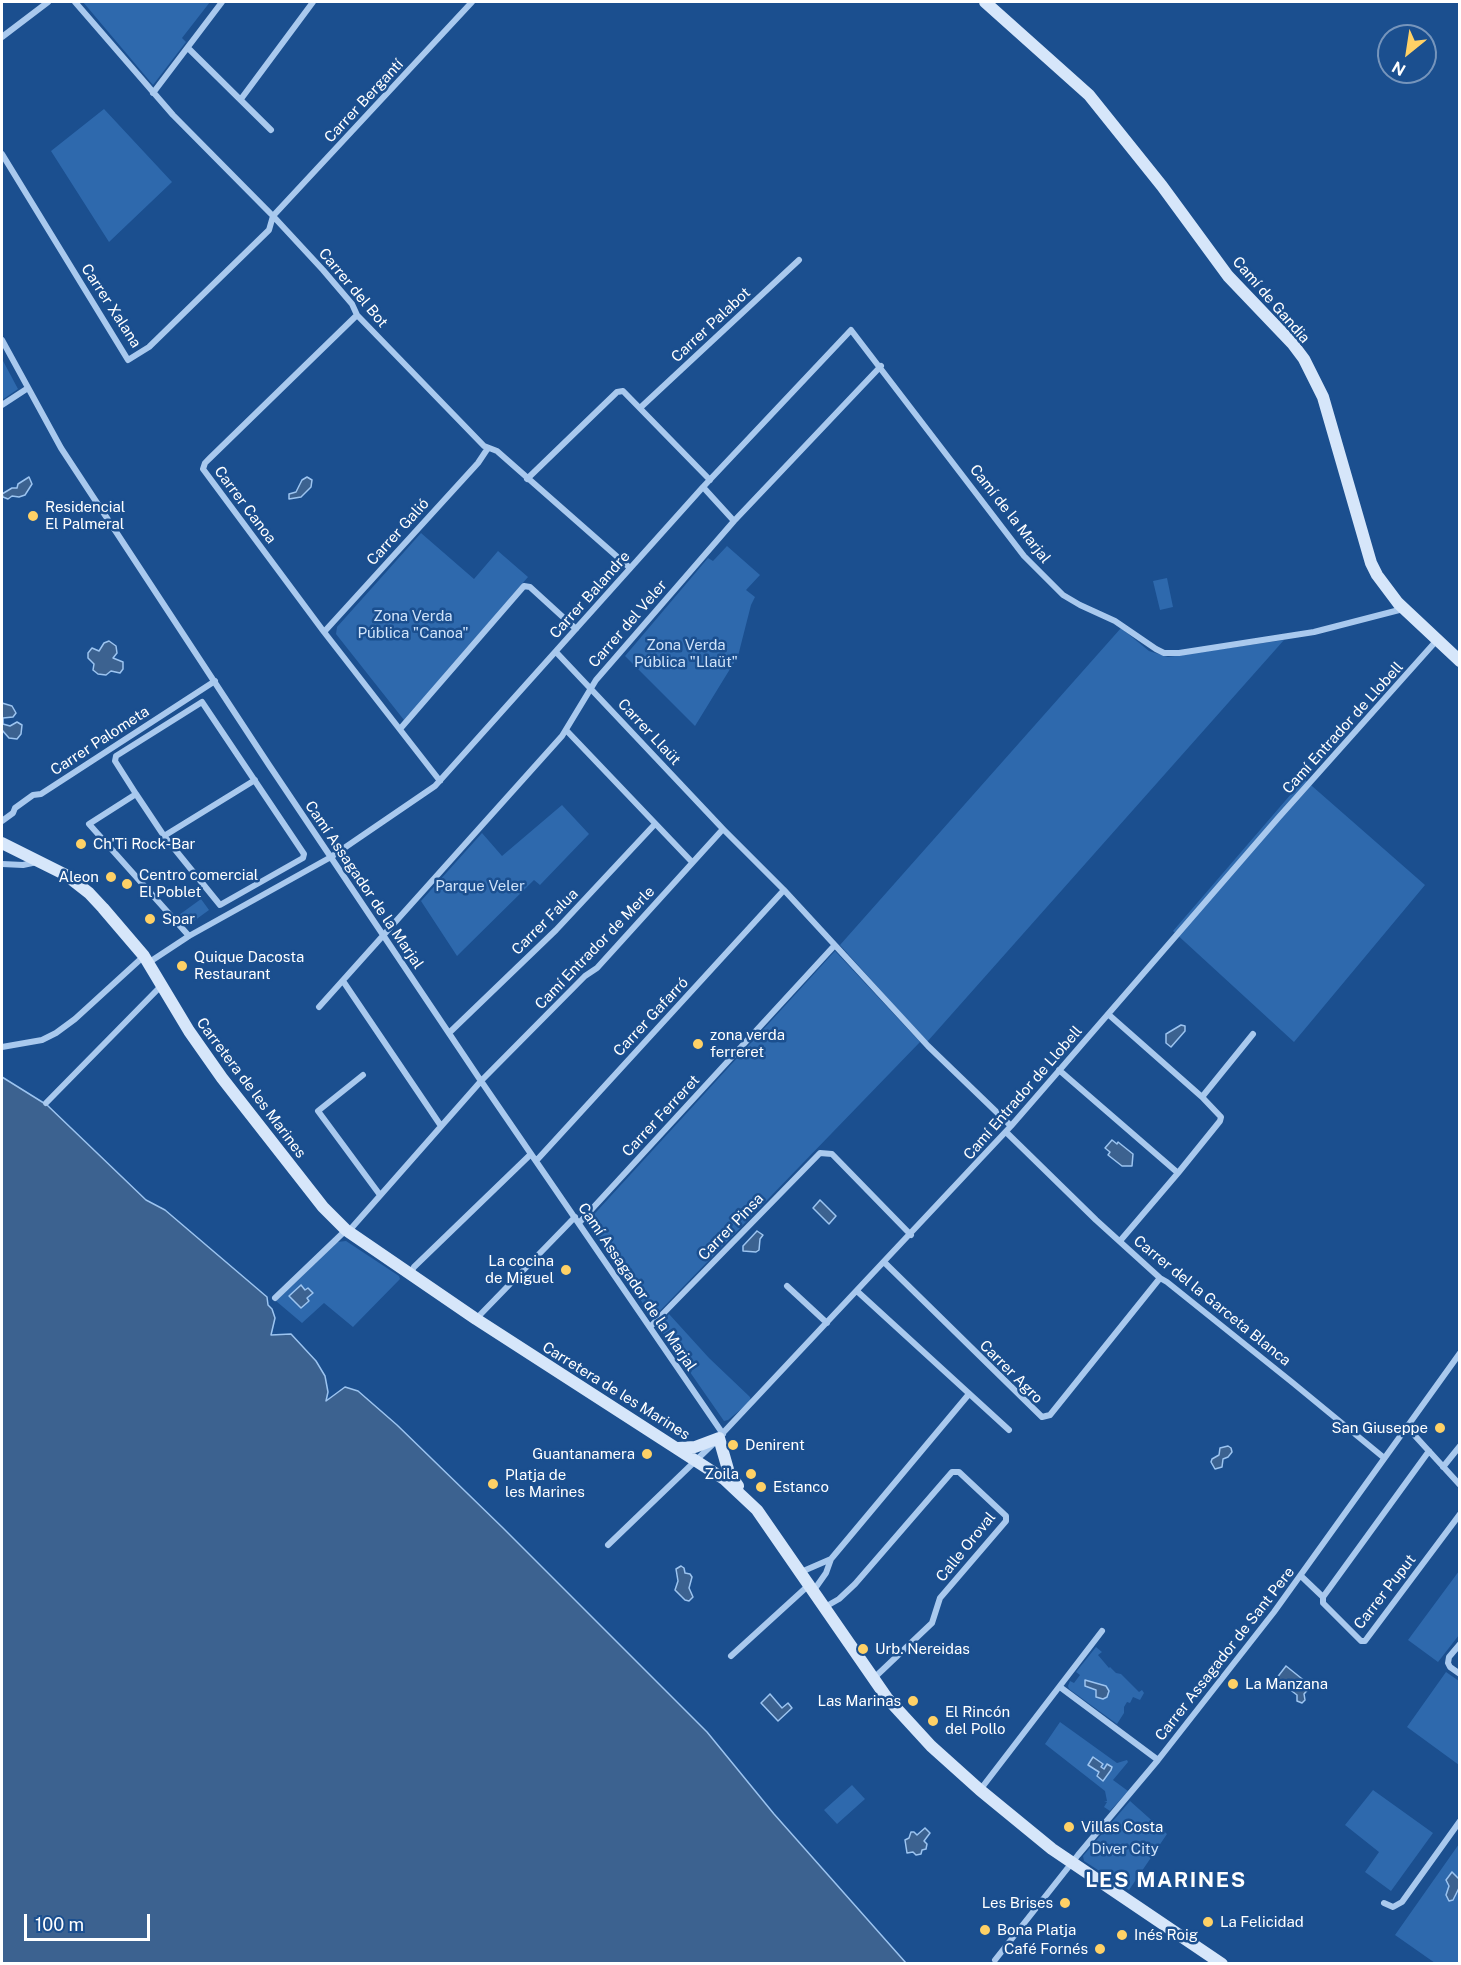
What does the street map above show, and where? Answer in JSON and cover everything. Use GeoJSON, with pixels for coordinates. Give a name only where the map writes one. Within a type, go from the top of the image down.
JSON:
{"type":"FeatureCollection","features":[{"type":"Feature","properties":{"kind":"main road","name":"Camí de Gandia"},"geometry":{"type":"LineString","coordinates":[[986,2],[1089,95],[1162,186],[1228,276],[1292,343],[1323,397],[1371,563],[1382,584],[1460,661]]}},
{"type":"Feature","properties":{"kind":"main road","name":"Carretera de les Marines"},"geometry":{"type":"LineString","coordinates":[[2,843],[66,875],[89,893],[146,959],[161,986],[222,1078],[323,1207],[347,1231],[476,1319],[697,1460],[744,1496],[770,1527],[894,1707],[914,1729],[981,1790],[1071,1863],[1222,1964]]}},
{"type":"Feature","properties":{"kind":"main road"},"geometry":{"type":"LineString","coordinates":[[678,1448],[695,1447],[721,1436],[729,1473],[744,1496]]}},
{"type":"Feature","properties":{"kind":"street"},"geometry":{"type":"LineString","coordinates":[[2,37],[48,2]]}},
{"type":"Feature","properties":{"kind":"street","name":"Carrer del Bot"},"geometry":{"type":"LineString","coordinates":[[75,2],[153,93],[273,216],[352,304],[357,315],[484,446],[497,451],[630,568]]}},
{"type":"Feature","properties":{"kind":"street"},"geometry":{"type":"LineString","coordinates":[[153,93],[222,2]]}},
{"type":"Feature","properties":{"kind":"street"},"geometry":{"type":"LineString","coordinates":[[241,99],[313,2]]}},
{"type":"Feature","properties":{"kind":"street","name":"Carrer Bergantí"},"geometry":{"type":"LineString","coordinates":[[273,216],[471,2]]}},
{"type":"Feature","properties":{"kind":"street"},"geometry":{"type":"LineString","coordinates":[[188,48],[271,130]]}},
{"type":"Feature","properties":{"kind":"street","name":"Carrer Xalana"},"geometry":{"type":"LineString","coordinates":[[2,154],[128,360],[149,347],[269,230],[273,216]]}},
{"type":"Feature","properties":{"kind":"street","name":"Carrer Palabot"},"geometry":{"type":"LineString","coordinates":[[640,408],[798,260]]}},
{"type":"Feature","properties":{"kind":"street","name":"Carrer Canoa"},"geometry":{"type":"LineString","coordinates":[[357,315],[210,458],[203,467],[204,473],[440,781]]}},
{"type":"Feature","properties":{"kind":"street","name":"Camí de la Marjal"},"geometry":{"type":"LineString","coordinates":[[851,330],[1024,556],[1063,595],[1080,606],[1109,617],[1160,651],[1179,653],[1314,632],[1404,608]]}},
{"type":"Feature","properties":{"kind":"street","name":"Carrer Balandre"},"geometry":{"type":"LineString","coordinates":[[2,1047],[42,1040],[56,1033],[146,959],[331,857],[440,781],[703,487],[851,330]]}},
{"type":"Feature","properties":{"kind":"street","name":"Camí Assagador de la Marjal"},"geometry":{"type":"LineString","coordinates":[[2,340],[61,448],[383,935],[650,1327],[721,1436]]}},
{"type":"Feature","properties":{"kind":"street","name":"Carrer del Veler"},"geometry":{"type":"LineString","coordinates":[[319,1006],[566,730],[604,671],[734,521],[880,366]]}},
{"type":"Feature","properties":{"kind":"street"},"geometry":{"type":"LineString","coordinates":[[2,405],[28,388]]}},
{"type":"Feature","properties":{"kind":"street"},"geometry":{"type":"LineString","coordinates":[[527,479],[617,392],[623,391],[710,480]]}},
{"type":"Feature","properties":{"kind":"street","name":"Carrer Galió"},"geometry":{"type":"LineString","coordinates":[[324,632],[478,463],[488,448]]}},
{"type":"Feature","properties":{"kind":"street"},"geometry":{"type":"LineString","coordinates":[[703,487],[734,521]]}},
{"type":"Feature","properties":{"kind":"street"},"geometry":{"type":"LineString","coordinates":[[400,729],[524,586],[530,587],[576,628]]}},
{"type":"Feature","properties":{"kind":"street","name":"Camí Entrador de Llobell"},"geometry":{"type":"LineString","coordinates":[[608,1545],[721,1436],[911,1235],[1008,1129],[1437,640]]}},
{"type":"Feature","properties":{"kind":"street","name":"Carrer Llaüt"},"geometry":{"type":"LineString","coordinates":[[556,652],[723,829],[784,890],[834,946]]}},
{"type":"Feature","properties":{"kind":"street","name":"Carrer Palometa"},"geometry":{"type":"LineString","coordinates":[[2,821],[33,795],[41,794],[215,681]]}},
{"type":"Feature","properties":{"kind":"street"},"geometry":{"type":"LineString","coordinates":[[199,702],[203,703],[255,780],[304,854],[303,858],[220,905],[164,836],[115,761],[116,756],[199,702]]}},
{"type":"Feature","properties":{"kind":"street"},"geometry":{"type":"LineString","coordinates":[[566,730],[692,862]]}},
{"type":"Feature","properties":{"kind":"street"},"geometry":{"type":"LineString","coordinates":[[164,836],[255,780]]}},
{"type":"Feature","properties":{"kind":"street"},"geometry":{"type":"LineString","coordinates":[[136,794],[89,824],[189,936]]}},
{"type":"Feature","properties":{"kind":"street","name":"Carrer Falua"},"geometry":{"type":"LineString","coordinates":[[449,1033],[556,930],[655,824]]}},
{"type":"Feature","properties":{"kind":"street","name":"Camí Entrador de Merle"},"geometry":{"type":"LineString","coordinates":[[275,1298],[347,1231],[481,1081],[585,976],[597,968],[723,829]]}},
{"type":"Feature","properties":{"kind":"street"},"geometry":{"type":"LineString","coordinates":[[2,864],[23,865],[40,861]]}},
{"type":"Feature","properties":{"kind":"street","name":"Carrer Gafarró"},"geometry":{"type":"LineString","coordinates":[[536,1161],[784,890]]}},
{"type":"Feature","properties":{"kind":"street","name":"Carrer del la Garceta Blanca"},"geometry":{"type":"LineString","coordinates":[[834,946],[1008,1129],[1120,1241],[1160,1278],[1383,1458]]}},
{"type":"Feature","properties":{"kind":"street","name":"Carrer Ferreret"},"geometry":{"type":"LineString","coordinates":[[476,1319],[577,1220],[834,946]]}},
{"type":"Feature","properties":{"kind":"street"},"geometry":{"type":"LineString","coordinates":[[342,981],[441,1126]]}},
{"type":"Feature","properties":{"kind":"street"},"geometry":{"type":"LineString","coordinates":[[46,1102],[161,986]]}},
{"type":"Feature","properties":{"kind":"street"},"geometry":{"type":"LineString","coordinates":[[1108,1014],[1202,1096],[1219,1113],[1220,1121],[1120,1241]]}},
{"type":"Feature","properties":{"kind":"street"},"geometry":{"type":"LineString","coordinates":[[1202,1096],[1253,1034]]}},
{"type":"Feature","properties":{"kind":"street"},"geometry":{"type":"LineString","coordinates":[[1059,1070],[1178,1173]]}},
{"type":"Feature","properties":{"kind":"street"},"geometry":{"type":"LineString","coordinates":[[363,1075],[318,1111],[380,1195]]}},
{"type":"Feature","properties":{"kind":"street","name":"Carrer Pinsa"},"geometry":{"type":"LineString","coordinates":[[650,1327],[820,1153],[832,1154],[911,1235]]}},
{"type":"Feature","properties":{"kind":"street"},"geometry":{"type":"LineString","coordinates":[[410,1275],[414,1267],[531,1154]]}},
{"type":"Feature","properties":{"kind":"street","name":"Carrer Agro"},"geometry":{"type":"LineString","coordinates":[[885,1263],[1042,1418],[1050,1415],[1160,1278]]}},
{"type":"Feature","properties":{"kind":"street"},"geometry":{"type":"LineString","coordinates":[[787,1286],[827,1323]]}},
{"type":"Feature","properties":{"kind":"street"},"geometry":{"type":"LineString","coordinates":[[858,1292],[1009,1430]]}},
{"type":"Feature","properties":{"kind":"street","name":"Carrer Assagador de Sant Pere"},"geometry":{"type":"LineString","coordinates":[[995,1960],[1071,1863],[1158,1760],[1301,1576],[1460,1353]]}},
{"type":"Feature","properties":{"kind":"street"},"geometry":{"type":"LineString","coordinates":[[731,1656],[826,1573],[831,1559],[969,1394]]}},
{"type":"Feature","properties":{"kind":"street"},"geometry":{"type":"LineString","coordinates":[[1406,1426],[1460,1485]]}},
{"type":"Feature","properties":{"kind":"street"},"geometry":{"type":"LineString","coordinates":[[1443,1467],[1460,1446]]}},
{"type":"Feature","properties":{"kind":"street"},"geometry":{"type":"LineString","coordinates":[[1323,1597],[1429,1451]]}},
{"type":"Feature","properties":{"kind":"street","name":"Calle Oroval"},"geometry":{"type":"LineString","coordinates":[[825,1607],[855,1584],[952,1472],[958,1472],[1006,1516],[1006,1521],[940,1598],[932,1623],[873,1678]]}},
{"type":"Feature","properties":{"kind":"street","name":"Carrer Puput"},"geometry":{"type":"LineString","coordinates":[[1301,1576],[1323,1597],[1323,1603],[1362,1641],[1368,1640],[1460,1514]]}},
{"type":"Feature","properties":{"kind":"street"},"geometry":{"type":"LineString","coordinates":[[801,1572],[831,1559]]}},
{"type":"Feature","properties":{"kind":"street"},"geometry":{"type":"LineString","coordinates":[[981,1790],[1102,1631]]}},
{"type":"Feature","properties":{"kind":"street"},"geometry":{"type":"LineString","coordinates":[[1460,1644],[1449,1657],[1448,1663],[1460,1674]]}},
{"type":"Feature","properties":{"kind":"street"},"geometry":{"type":"LineString","coordinates":[[1060,1688],[1158,1760]]}},
{"type":"Feature","properties":{"kind":"street"},"geometry":{"type":"LineString","coordinates":[[1384,1903],[1393,1907],[1402,1902],[1460,1821]]}},
{"type":"Feature","properties":{"kind":"green space"},"geometry":{"type":"Polygon","coordinates":[[[83,2],[210,2],[182,38],[186,42],[153,85],[83,2]]]}},
{"type":"Feature","properties":{"kind":"green space"},"geometry":{"type":"Polygon","coordinates":[[[104,109],[172,182],[109,242],[51,151],[104,109]]]}},
{"type":"Feature","properties":{"kind":"green space"},"geometry":{"type":"Polygon","coordinates":[[[2,359],[18,389],[2,400],[2,359]]]}},
{"type":"Feature","properties":{"kind":"green space","name":"Zona Verda Pública \"Canoa\""},"geometry":{"type":"Polygon","coordinates":[[[421,533],[474,579],[498,551],[528,577],[404,720],[336,634],[337,627],[421,533]]]}},
{"type":"Feature","properties":{"kind":"green space","name":"Zona Verda Pública \"Llaüt\""},"geometry":{"type":"Polygon","coordinates":[[[727,546],[760,575],[746,590],[755,597],[738,656],[695,726],[625,656],[708,558],[713,561],[727,546]]]}},
{"type":"Feature","properties":{"kind":"green space"},"geometry":{"type":"Polygon","coordinates":[[[1167,578],[1173,607],[1160,610],[1153,581],[1167,578]]]}},
{"type":"Feature","properties":{"kind":"green space"},"geometry":{"type":"Polygon","coordinates":[[[1121,628],[1149,651],[1168,657],[1284,640],[927,1042],[840,945],[1121,628]]]}},
{"type":"Feature","properties":{"kind":"green space"},"geometry":{"type":"Polygon","coordinates":[[[1304,779],[1425,885],[1294,1042],[1173,931],[1304,779]]]}},
{"type":"Feature","properties":{"kind":"green space","name":"Parque Veler"},"geometry":{"type":"Polygon","coordinates":[[[562,805],[589,834],[540,885],[534,880],[457,956],[421,901],[482,833],[502,856],[562,805]]]}},
{"type":"Feature","properties":{"kind":"green space"},"geometry":{"type":"Polygon","coordinates":[[[201,899],[209,910],[187,926],[179,915],[201,899]]]}},
{"type":"Feature","properties":{"kind":"green space"},"geometry":{"type":"Polygon","coordinates":[[[835,951],[920,1042],[653,1318],[587,1222],[835,951]]]}},
{"type":"Feature","properties":{"kind":"green space"},"geometry":{"type":"Polygon","coordinates":[[[346,1241],[399,1276],[400,1279],[353,1327],[324,1303],[302,1323],[276,1301],[337,1242],[346,1241]]]}},
{"type":"Feature","properties":{"kind":"green space"},"geometry":{"type":"Polygon","coordinates":[[[669,1314],[709,1358],[750,1397],[751,1401],[728,1420],[724,1421],[660,1329],[662,1322],[669,1314]]]}},
{"type":"Feature","properties":{"kind":"green space"},"geometry":{"type":"Polygon","coordinates":[[[1459,1571],[1459,1635],[1438,1662],[1408,1640],[1459,1571]]]}},
{"type":"Feature","properties":{"kind":"green space"},"geometry":{"type":"Polygon","coordinates":[[[1096,1647],[1102,1652],[1098,1655],[1109,1668],[1121,1674],[1139,1692],[1142,1690],[1144,1693],[1140,1700],[1133,1697],[1130,1703],[1127,1702],[1124,1713],[1117,1724],[1068,1686],[1070,1681],[1074,1683],[1080,1675],[1076,1672],[1096,1647]]]}},
{"type":"Feature","properties":{"kind":"green space"},"geometry":{"type":"Polygon","coordinates":[[[1446,1672],[1459,1681],[1459,1765],[1407,1727],[1446,1672]]]}},
{"type":"Feature","properties":{"kind":"green space"},"geometry":{"type":"Polygon","coordinates":[[[1060,1722],[1117,1763],[1127,1760],[1128,1762],[1113,1780],[1128,1791],[1110,1811],[1104,1807],[1107,1802],[1104,1802],[1107,1801],[1105,1791],[1045,1744],[1060,1722]]]}},
{"type":"Feature","properties":{"kind":"green space"},"geometry":{"type":"Polygon","coordinates":[[[852,1785],[865,1799],[837,1824],[824,1810],[852,1785]]]}},
{"type":"Feature","properties":{"kind":"green space"},"geometry":{"type":"Polygon","coordinates":[[[1373,1790],[1433,1833],[1391,1891],[1365,1872],[1379,1852],[1345,1825],[1373,1790]]]}},
{"type":"Feature","properties":{"kind":"green space","name":"Diver City"},"geometry":{"type":"Polygon","coordinates":[[[1130,1801],[1167,1834],[1129,1890],[1084,1861],[1083,1856],[1130,1801]]]}},
{"type":"Feature","properties":{"kind":"green space"},"geometry":{"type":"Polygon","coordinates":[[[1459,1844],[1459,1963],[1435,1963],[1395,1935],[1459,1844]]]}},
{"type":"Feature","properties":{"kind":"shaded area"},"geometry":{"type":"Polygon","coordinates":[[[29,477],[32,484],[25,495],[12,496],[8,499],[3,497],[2,494],[12,488],[17,488],[18,484],[29,477]]]}},
{"type":"Feature","properties":{"kind":"shaded area"},"geometry":{"type":"Polygon","coordinates":[[[307,477],[312,480],[311,487],[301,497],[289,499],[289,494],[296,492],[302,480],[307,477]]]}},
{"type":"Feature","properties":{"kind":"shaded area"},"geometry":{"type":"Polygon","coordinates":[[[109,641],[116,646],[117,653],[113,658],[123,662],[123,669],[120,673],[111,671],[106,675],[98,674],[93,670],[94,664],[88,658],[88,653],[92,648],[99,651],[104,643],[109,641]]]}},
{"type":"Feature","properties":{"kind":"shaded area"},"geometry":{"type":"Polygon","coordinates":[[[2,703],[12,706],[16,713],[13,717],[3,718],[3,724],[10,726],[17,722],[22,725],[21,734],[17,739],[9,738],[2,730],[2,703]]]}},
{"type":"Feature","properties":{"kind":"shaded area"},"geometry":{"type":"Polygon","coordinates":[[[1181,1025],[1185,1026],[1185,1031],[1171,1047],[1166,1043],[1166,1034],[1181,1025]]]}},
{"type":"Feature","properties":{"kind":"shaded area"},"geometry":{"type":"Polygon","coordinates":[[[2,1077],[47,1105],[146,1200],[165,1210],[267,1297],[268,1305],[275,1318],[271,1335],[291,1334],[316,1361],[325,1376],[328,1392],[326,1401],[345,1387],[358,1391],[397,1425],[503,1528],[707,1732],[774,1814],[906,1963],[2,1963],[2,1077]]]}},
{"type":"Feature","properties":{"kind":"shaded area"},"geometry":{"type":"Polygon","coordinates":[[[1112,1140],[1133,1154],[1132,1166],[1122,1166],[1108,1155],[1110,1152],[1105,1148],[1112,1140]]]}},
{"type":"Feature","properties":{"kind":"shaded area"},"geometry":{"type":"Polygon","coordinates":[[[820,1200],[836,1216],[829,1224],[813,1208],[820,1200]]]}},
{"type":"Feature","properties":{"kind":"shaded area"},"geometry":{"type":"Polygon","coordinates":[[[757,1231],[763,1235],[760,1239],[759,1250],[756,1252],[743,1251],[743,1246],[757,1231]]]}},
{"type":"Feature","properties":{"kind":"shaded area"},"geometry":{"type":"Polygon","coordinates":[[[301,1285],[305,1290],[308,1288],[313,1293],[307,1298],[309,1301],[301,1308],[289,1296],[301,1285]]]}},
{"type":"Feature","properties":{"kind":"shaded area"},"geometry":{"type":"Polygon","coordinates":[[[1228,1446],[1232,1452],[1223,1459],[1222,1467],[1215,1469],[1211,1462],[1212,1459],[1219,1455],[1220,1448],[1228,1446]]]}},
{"type":"Feature","properties":{"kind":"shaded area"},"geometry":{"type":"Polygon","coordinates":[[[681,1566],[685,1573],[692,1577],[689,1588],[693,1597],[689,1601],[675,1590],[678,1581],[676,1569],[681,1566]]]}},
{"type":"Feature","properties":{"kind":"shaded area"},"geometry":{"type":"Polygon","coordinates":[[[1286,1666],[1311,1686],[1304,1694],[1305,1700],[1302,1703],[1297,1701],[1297,1695],[1276,1679],[1286,1666]]]}},
{"type":"Feature","properties":{"kind":"shaded area"},"geometry":{"type":"Polygon","coordinates":[[[1085,1680],[1106,1686],[1109,1691],[1107,1697],[1103,1699],[1096,1697],[1096,1690],[1085,1686],[1085,1680]]]}},
{"type":"Feature","properties":{"kind":"shaded area"},"geometry":{"type":"Polygon","coordinates":[[[770,1694],[782,1708],[788,1703],[792,1708],[778,1721],[761,1703],[770,1694]]]}},
{"type":"Feature","properties":{"kind":"shaded area"},"geometry":{"type":"Polygon","coordinates":[[[1093,1757],[1103,1764],[1101,1767],[1104,1769],[1107,1764],[1112,1767],[1103,1781],[1097,1776],[1099,1772],[1088,1765],[1093,1757]]]}},
{"type":"Feature","properties":{"kind":"shaded area"},"geometry":{"type":"Polygon","coordinates":[[[925,1828],[930,1833],[924,1841],[927,1844],[926,1849],[922,1850],[921,1854],[907,1853],[905,1840],[909,1838],[911,1832],[917,1835],[925,1828]]]}},
{"type":"Feature","properties":{"kind":"shaded area"},"geometry":{"type":"Polygon","coordinates":[[[1452,1872],[1459,1879],[1459,1888],[1453,1900],[1449,1901],[1446,1895],[1449,1886],[1446,1880],[1452,1872]]]}},
{"type":"Feature","properties":{"kind":"place","name":"Residencial El Palmeral"},"geometry":{"type":"Point","coordinates":[33,516]}},
{"type":"Feature","properties":{"kind":"place","name":"Ch'Ti Rock-Bar"},"geometry":{"type":"Point","coordinates":[81,844]}},
{"type":"Feature","properties":{"kind":"place","name":"Aleon"},"geometry":{"type":"Point","coordinates":[111,877]}},
{"type":"Feature","properties":{"kind":"place","name":"Centro comercial El Poblet"},"geometry":{"type":"Point","coordinates":[127,884]}},
{"type":"Feature","properties":{"kind":"place","name":"Spar"},"geometry":{"type":"Point","coordinates":[150,919]}},
{"type":"Feature","properties":{"kind":"place","name":"Quique Dacosta Restaurant"},"geometry":{"type":"Point","coordinates":[182,966]}},
{"type":"Feature","properties":{"kind":"place","name":"zona verda ferreret"},"geometry":{"type":"Point","coordinates":[698,1044]}},
{"type":"Feature","properties":{"kind":"place","name":"La cocina de Miguel"},"geometry":{"type":"Point","coordinates":[566,1270]}},
{"type":"Feature","properties":{"kind":"place","name":"San Giuseppe"},"geometry":{"type":"Point","coordinates":[1440,1428]}},
{"type":"Feature","properties":{"kind":"place","name":"Denirent"},"geometry":{"type":"Point","coordinates":[733,1445]}},
{"type":"Feature","properties":{"kind":"place","name":"Guantanamera"},"geometry":{"type":"Point","coordinates":[647,1454]}},
{"type":"Feature","properties":{"kind":"place","name":"Zoila"},"geometry":{"type":"Point","coordinates":[751,1474]}},
{"type":"Feature","properties":{"kind":"place","name":"Platja de les Marines"},"geometry":{"type":"Point","coordinates":[493,1484]}},
{"type":"Feature","properties":{"kind":"place","name":"Estanco"},"geometry":{"type":"Point","coordinates":[761,1487]}},
{"type":"Feature","properties":{"kind":"place","name":"Urb. Nereidas"},"geometry":{"type":"Point","coordinates":[863,1649]}},
{"type":"Feature","properties":{"kind":"place","name":"La Manzana"},"geometry":{"type":"Point","coordinates":[1233,1684]}},
{"type":"Feature","properties":{"kind":"place","name":"Las Marinas"},"geometry":{"type":"Point","coordinates":[913,1701]}},
{"type":"Feature","properties":{"kind":"place","name":"El Rincón del Pollo"},"geometry":{"type":"Point","coordinates":[933,1721]}},
{"type":"Feature","properties":{"kind":"place","name":"Villas Costa"},"geometry":{"type":"Point","coordinates":[1069,1827]}},
{"type":"Feature","properties":{"kind":"place","name":"Les Brises"},"geometry":{"type":"Point","coordinates":[1065,1903]}},
{"type":"Feature","properties":{"kind":"place","name":"La Felicidad"},"geometry":{"type":"Point","coordinates":[1208,1922]}},
{"type":"Feature","properties":{"kind":"place","name":"Bona Platja"},"geometry":{"type":"Point","coordinates":[985,1930]}},
{"type":"Feature","properties":{"kind":"place","name":"Inés Roig"},"geometry":{"type":"Point","coordinates":[1122,1935]}},
{"type":"Feature","properties":{"kind":"place","name":"Café Fornés"},"geometry":{"type":"Point","coordinates":[1100,1949]}},
{"type":"Feature","properties":{"kind":"district","name":"LES MARINES"},"geometry":{"type":"Point","coordinates":[1166,1881]}}]}
